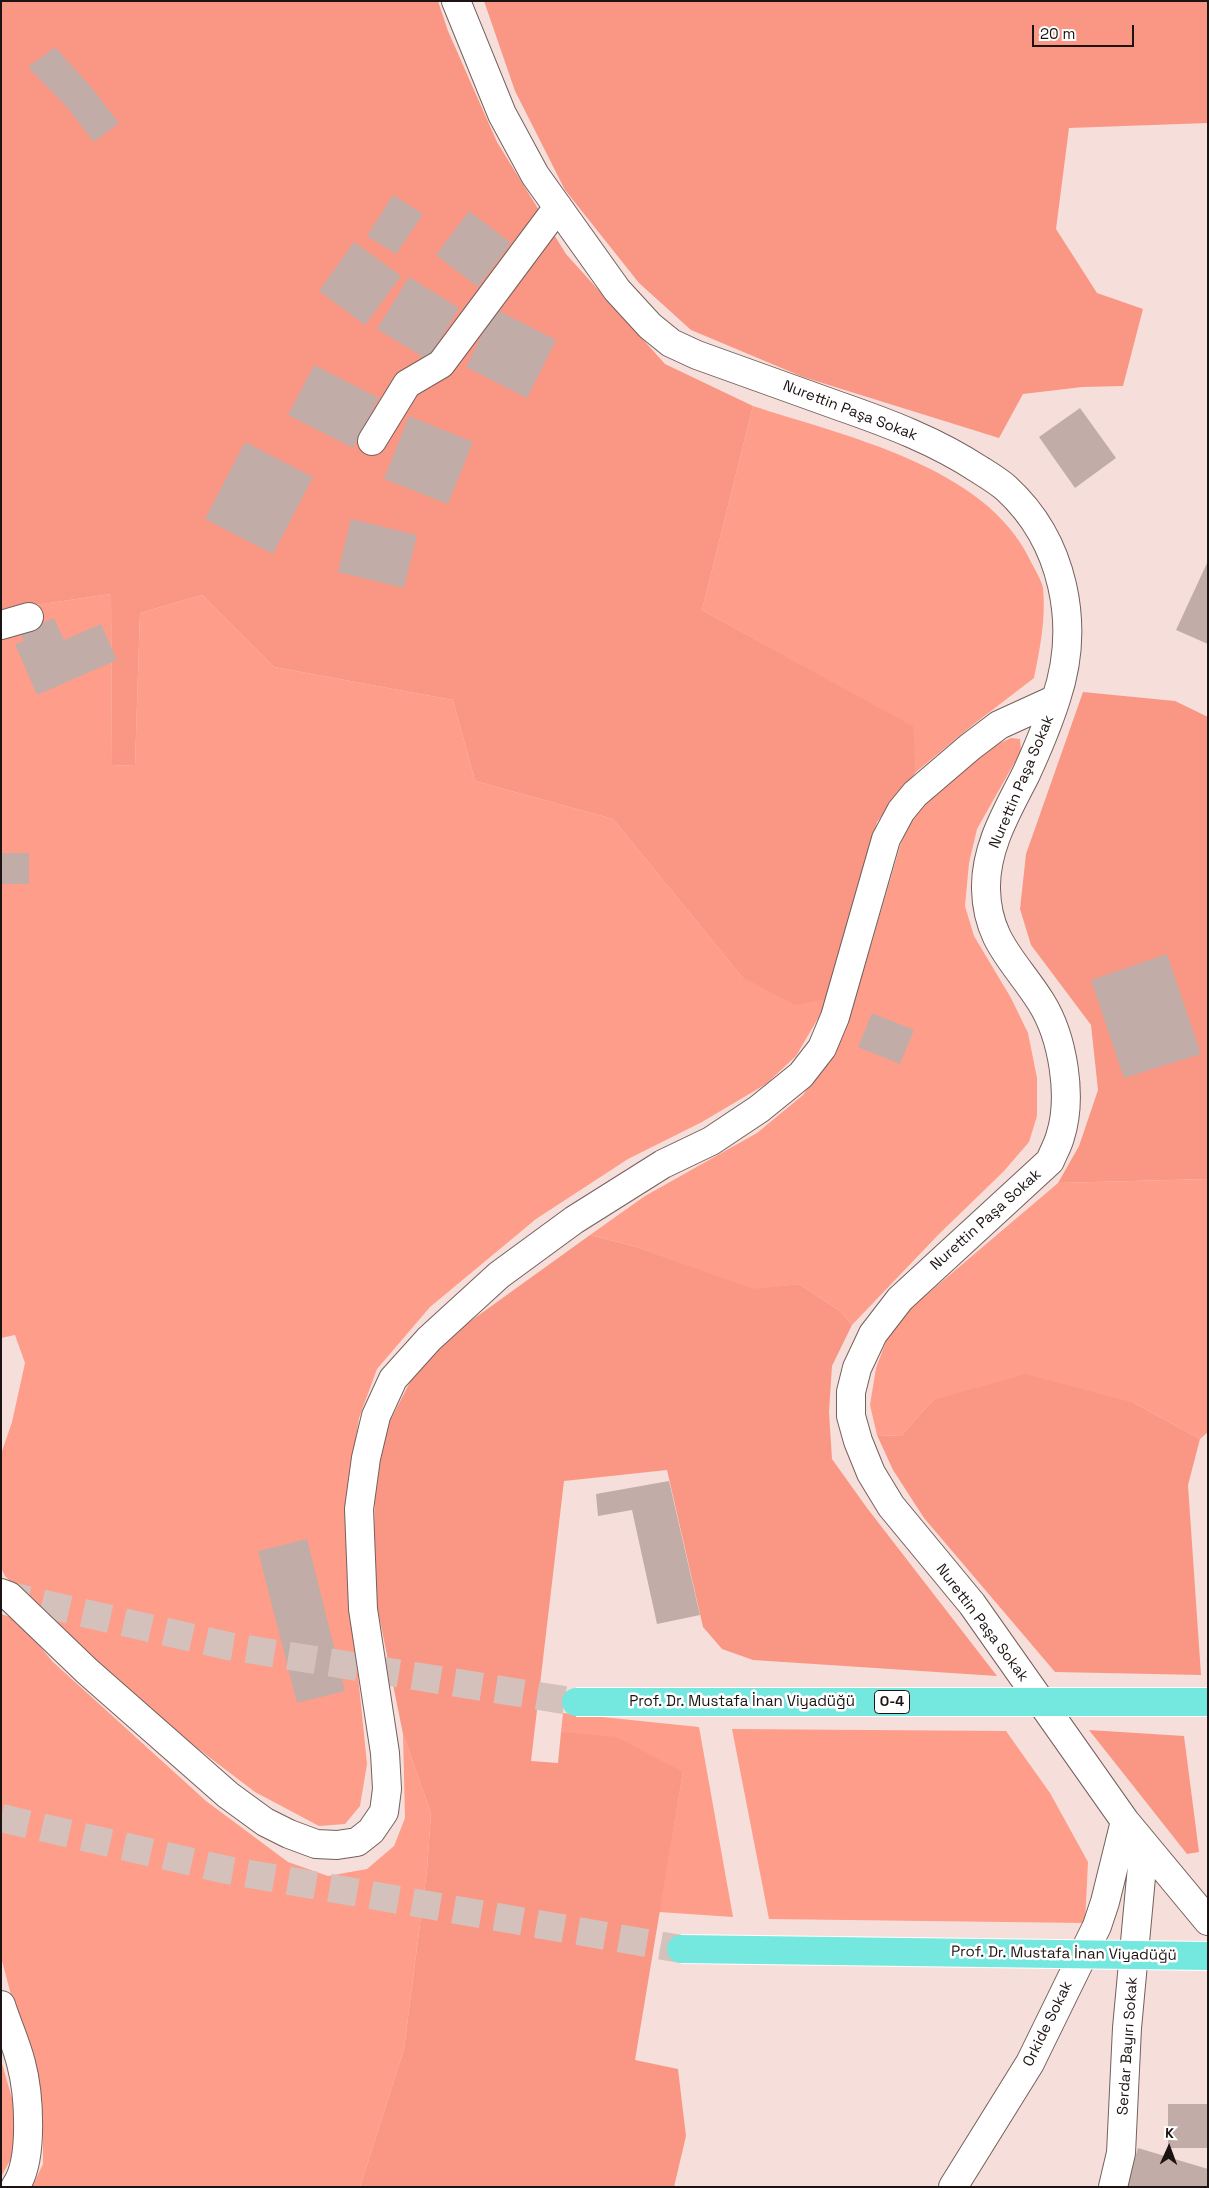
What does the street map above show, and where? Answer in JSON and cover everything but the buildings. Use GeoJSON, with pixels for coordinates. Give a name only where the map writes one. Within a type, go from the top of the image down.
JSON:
{"type":"FeatureCollection","features":[{"type":"Feature","properties":{"kind":"highway","name":"Prof. Dr. Mustafa İnan Viyadüğü"},"geometry":{"type":"LineString","coordinates":[[576,1702],[1208,1702]]}},
{"type":"Feature","properties":{"kind":"highway","name":"Prof. Dr. Mustafa İnan Viyadüğü"},"geometry":{"type":"LineString","coordinates":[[681,1949],[1208,1956]]}},
{"type":"Feature","properties":{"kind":"street","name":"Nurettin Paşa Sokak"},"geometry":{"type":"LineString","coordinates":[[456,1],[502,114],[536,175],[617,290],[650,326],[671,343],[697,356],[895,426],[956,454],[1005,486],[1031,515],[1050,545],[1067,605],[1068,640],[1065,664],[1056,699],[1027,772],[999,828],[989,862],[986,888],[993,932],[1041,1002],[1051,1020],[1060,1045],[1064,1074],[1065,1109],[1061,1135],[1050,1161],[900,1299],[873,1334],[858,1368],[851,1392],[852,1416],[858,1441],[871,1473],[890,1506],[972,1604],[1125,1821],[1208,1921]]}},
{"type":"Feature","properties":{"kind":"street"},"geometry":{"type":"LineString","coordinates":[[372,441],[407,384],[441,364],[558,207]]}},
{"type":"Feature","properties":{"kind":"street"},"geometry":{"type":"LineString","coordinates":[[1,625],[29,617]]}},
{"type":"Feature","properties":{"kind":"street"},"geometry":{"type":"LineString","coordinates":[[1,1593],[9,1596],[87,1671],[228,1795],[266,1822],[288,1834],[316,1844],[337,1845],[357,1842],[371,1831],[384,1812],[387,1789],[385,1753],[363,1609],[359,1509],[366,1458],[376,1416],[393,1380],[429,1339],[499,1275],[574,1220],[663,1164],[711,1141],[759,1109],[801,1075],[822,1048],[835,1017],[886,839],[901,811],[915,794],[970,746],[999,725],[1056,699]]}},
{"type":"Feature","properties":{"kind":"street","name":"Orkide Sokak"},"geometry":{"type":"LineString","coordinates":[[953,2187],[1030,2063],[1097,1926],[1105,1902],[1125,1821]]}},
{"type":"Feature","properties":{"kind":"street","name":"Serdar Bayırı Sokak"},"geometry":{"type":"LineString","coordinates":[[1113,2187],[1121,2152],[1127,2028],[1144,1845]]}},
{"type":"Feature","properties":{"kind":"street"},"geometry":{"type":"LineString","coordinates":[[1,2005],[22,2063],[27,2100],[28,2129],[25,2156],[15,2187]]}},
{"type":"Feature","properties":{"kind":"shaded area"},"geometry":{"type":"Polygon","coordinates":[[[1,1],[438,1],[448,31],[497,142],[566,254],[665,364],[753,406],[702,610],[913,726],[916,772],[877,822],[830,998],[795,1005],[742,977],[613,819],[475,781],[453,700],[274,667],[202,595],[140,613],[135,766],[112,765],[111,594],[1,610],[1,1]]]}},
{"type":"Feature","properties":{"kind":"shaded area"},"geometry":{"type":"Polygon","coordinates":[[[484,1],[1208,1],[1208,123],[1069,128],[1056,229],[1097,293],[1143,309],[1123,386],[1082,387],[1023,394],[999,438],[803,377],[691,330],[639,283],[565,190],[515,91],[484,1]]]}},
{"type":"Feature","properties":{"kind":"shaded area"},"geometry":{"type":"Polygon","coordinates":[[[753,406],[869,443],[909,459],[947,478],[981,500],[1009,528],[1039,577],[1043,588],[1044,611],[1034,678],[916,772],[912,726],[702,610],[753,406]]]}},
{"type":"Feature","properties":{"kind":"shaded area"},"geometry":{"type":"Polygon","coordinates":[[[111,594],[112,765],[135,766],[140,613],[202,595],[274,667],[453,700],[475,781],[613,819],[742,977],[830,998],[796,1056],[766,1084],[702,1122],[628,1159],[536,1219],[430,1307],[377,1369],[359,1418],[348,1491],[350,1597],[367,1764],[360,1806],[345,1824],[319,1826],[255,1792],[159,1719],[58,1629],[5,1576],[1,1568],[1,1454],[12,1422],[25,1363],[15,1335],[1,1338],[1,610],[111,594]]]}},
{"type":"Feature","properties":{"kind":"shaded area"},"geometry":{"type":"Polygon","coordinates":[[[1083,692],[1175,701],[1208,717],[1208,1179],[1058,1183],[1079,1146],[1098,1090],[1091,1025],[1031,945],[1020,909],[1026,854],[1083,692]]]}},
{"type":"Feature","properties":{"kind":"shaded area"},"geometry":{"type":"Polygon","coordinates":[[[1011,738],[1020,739],[1021,751],[977,829],[969,863],[965,906],[974,936],[1011,998],[1028,1033],[1037,1078],[1037,1116],[1029,1142],[1004,1171],[938,1235],[852,1325],[840,1311],[799,1284],[753,1290],[637,1247],[590,1235],[645,1196],[757,1133],[803,1095],[833,1053],[872,942],[901,843],[912,817],[933,795],[991,747],[1011,738]]]}},
{"type":"Feature","properties":{"kind":"shaded area"},"geometry":{"type":"Polygon","coordinates":[[[1208,1179],[1208,1432],[1200,1439],[1134,1403],[933,1400],[901,1436],[877,1435],[870,1405],[876,1368],[888,1336],[912,1307],[1058,1183],[1208,1179]]]}},
{"type":"Feature","properties":{"kind":"shaded area"},"geometry":{"type":"Polygon","coordinates":[[[590,1235],[637,1247],[753,1289],[799,1284],[840,1311],[852,1325],[832,1366],[829,1412],[832,1459],[867,1508],[997,1676],[753,1660],[722,1649],[703,1627],[667,1470],[564,1481],[531,1761],[558,1763],[561,1732],[616,1737],[683,1772],[635,2060],[678,2069],[686,2136],[674,2187],[360,2187],[404,2049],[427,1869],[431,1813],[403,1734],[373,1586],[375,1485],[388,1425],[411,1380],[454,1333],[590,1235]]]}},
{"type":"Feature","properties":{"kind":"shaded area"},"geometry":{"type":"Polygon","coordinates":[[[1026,1374],[1134,1403],[1200,1439],[1188,1485],[1201,1675],[1055,1672],[924,1518],[893,1470],[877,1435],[901,1436],[933,1400],[1026,1374]]]}},
{"type":"Feature","properties":{"kind":"shaded area"},"geometry":{"type":"Polygon","coordinates":[[[1,1614],[17,1619],[53,1662],[206,1801],[288,1862],[328,1876],[367,1869],[394,1846],[405,1818],[403,1734],[431,1813],[427,1869],[404,2049],[360,2187],[32,2187],[43,2164],[43,2117],[1,1957],[1,1614]]]}},
{"type":"Feature","properties":{"kind":"shaded area"},"geometry":{"type":"Polygon","coordinates":[[[563,1713],[699,1727],[733,1917],[659,1912],[683,1772],[561,1732],[563,1713]]]}},
{"type":"Feature","properties":{"kind":"shaded area"},"geometry":{"type":"Polygon","coordinates":[[[732,1729],[1006,1731],[1050,1793],[1088,1862],[1085,1923],[769,1919],[732,1729]]]}},
{"type":"Feature","properties":{"kind":"shaded area"},"geometry":{"type":"Polygon","coordinates":[[[1089,1730],[1184,1736],[1199,1852],[1187,1854],[1089,1730]]]}},
{"type":"Feature","properties":{"kind":"shaded area"},"geometry":{"type":"Polygon","coordinates":[[[1,2060],[15,2109],[14,2153],[1,2177],[1,2060]]]}},
{"type":"Feature","properties":{"kind":"tunnel"},"geometry":{"type":"LineString","coordinates":[[1,1594],[228,1646],[576,1702]]}},
{"type":"Feature","properties":{"kind":"tunnel"},"geometry":{"type":"LineString","coordinates":[[1,1818],[227,1870],[681,1949]]}}]}
